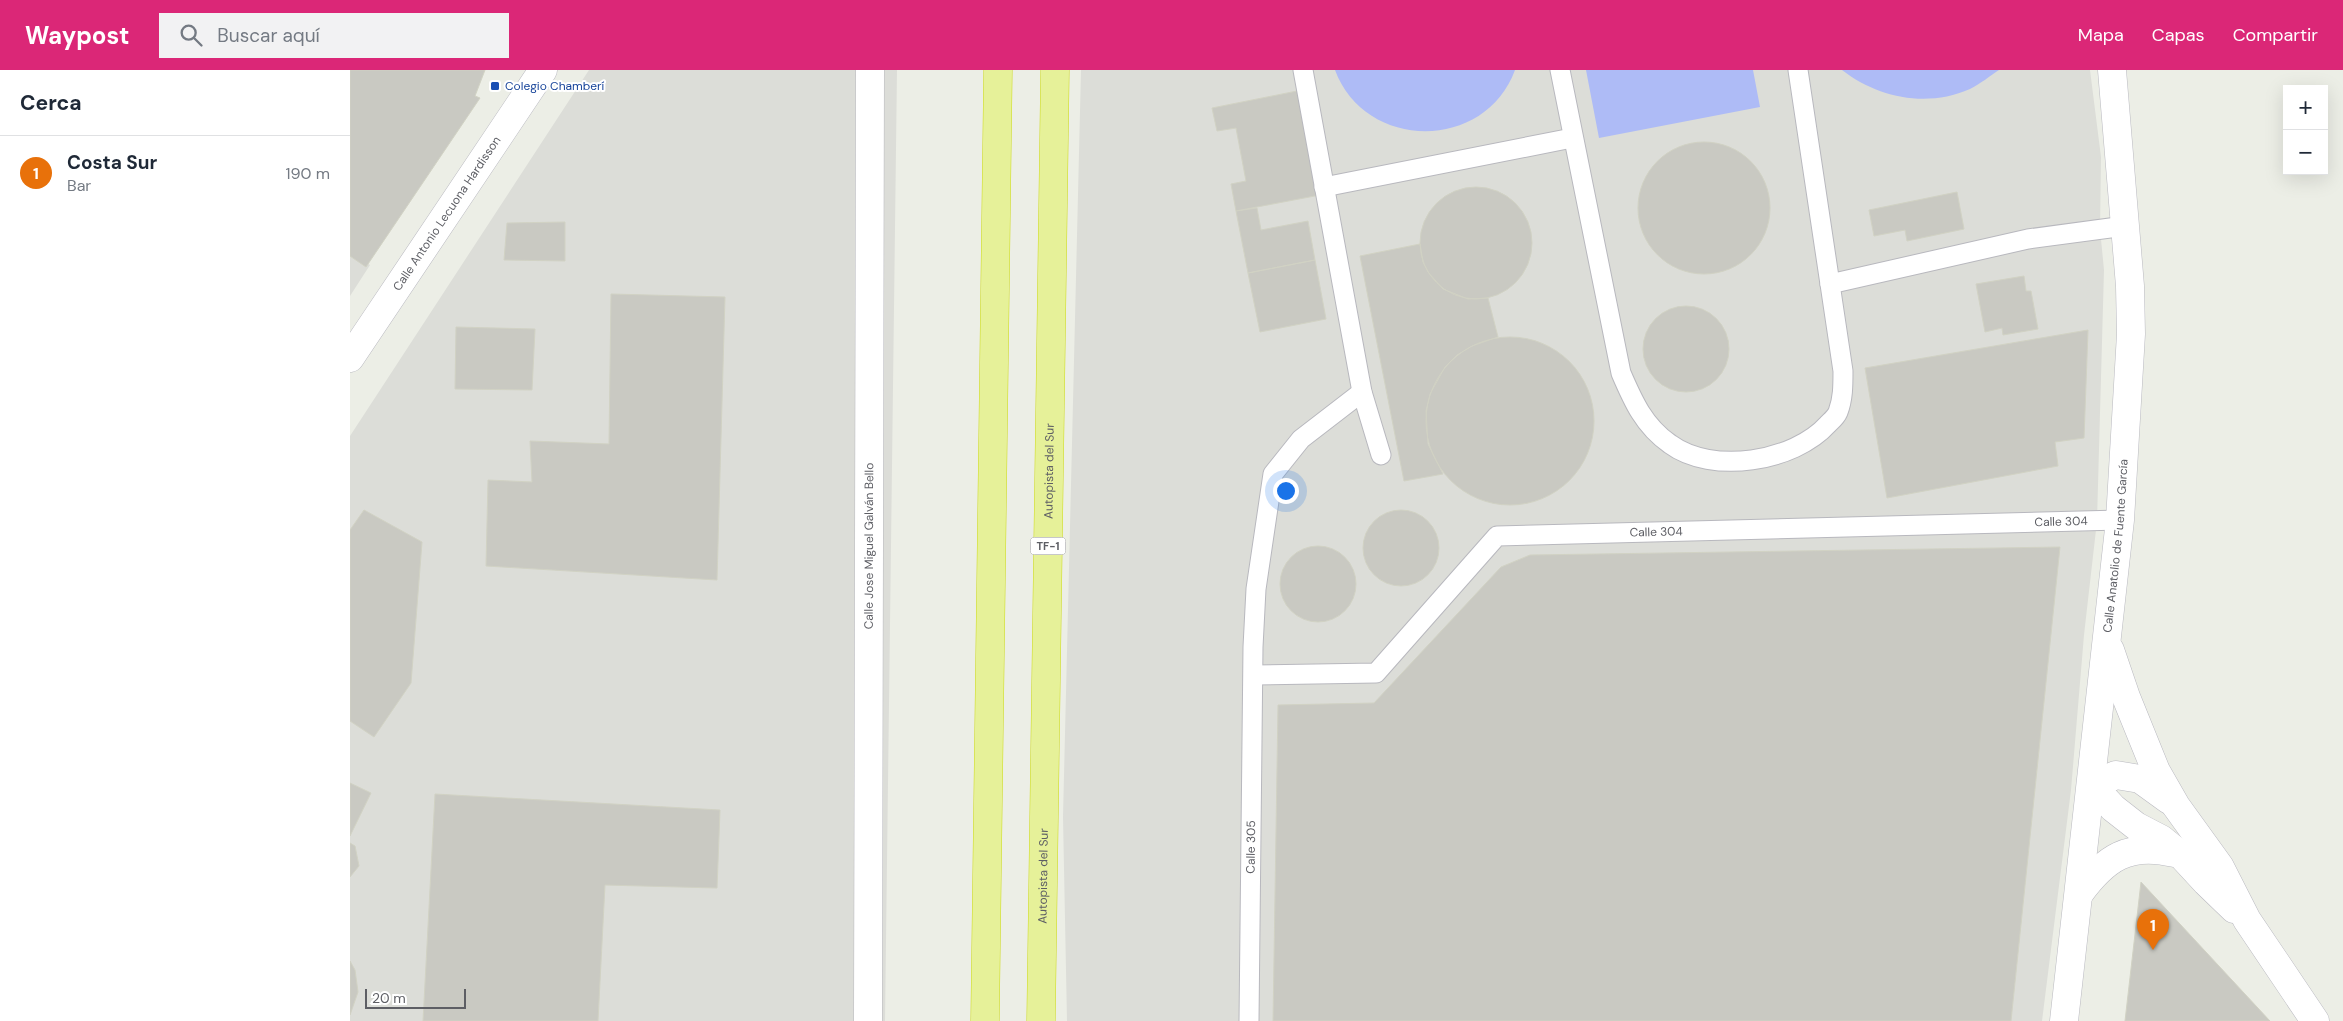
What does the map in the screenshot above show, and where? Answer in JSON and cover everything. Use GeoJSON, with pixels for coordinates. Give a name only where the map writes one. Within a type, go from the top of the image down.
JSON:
{"type":"FeatureCollection","features":[{"type":"Feature","properties":{"kind":"highway"},"geometry":{"type":"LineString","coordinates":[[985,1021],[998,70]]}},
{"type":"Feature","properties":{"kind":"highway","name":"Autopista del Sur"},"geometry":{"type":"LineString","coordinates":[[1041,1021],[1055,70]]}},
{"type":"Feature","properties":{"kind":"street","name":"Calle Antonio Lecuona Hardisson"},"geometry":{"type":"LineString","coordinates":[[350,358],[543,70]]}},
{"type":"Feature","properties":{"kind":"street","name":"Calle Jose Miguel Galván Bello"},"geometry":{"type":"LineString","coordinates":[[868,1021],[870,70]]}},
{"type":"Feature","properties":{"kind":"street","name":"Calle Anatolio de Fuente García"},"geometry":{"type":"LineString","coordinates":[[2064,1021],[2092,785],[2120,520],[2131,334],[2125,226],[2112,70]]}},
{"type":"Feature","properties":{"kind":"street"},"geometry":{"type":"LineString","coordinates":[[2107,642],[2126,697],[2156,771],[2176,806],[2220,867],[2247,920],[2315,1021]]}},
{"type":"Feature","properties":{"kind":"street"},"geometry":{"type":"LineString","coordinates":[[2176,806],[2140,780],[2116,775],[2092,785],[2113,808],[2180,854],[2206,882],[2247,920]]}},
{"type":"Feature","properties":{"kind":"street"},"geometry":{"type":"LineString","coordinates":[[2079,894],[2094,873],[2115,858],[2139,848],[2155,848],[2180,854]]}},
{"type":"Feature","properties":{"kind":"lane"},"geometry":{"type":"LineString","coordinates":[[1303,70],[1362,392],[1381,454]]}},
{"type":"Feature","properties":{"kind":"lane"},"geometry":{"type":"LineString","coordinates":[[1560,70],[1572,138],[1621,373],[1634,405],[1650,427],[1671,445],[1696,458],[1729,461],[1763,458],[1793,450],[1819,434],[1837,414],[1844,393],[1843,371],[1798,70]]}},
{"type":"Feature","properties":{"kind":"lane"},"geometry":{"type":"LineString","coordinates":[[1324,187],[1572,138]]}},
{"type":"Feature","properties":{"kind":"lane"},"geometry":{"type":"LineString","coordinates":[[1830,284],[2028,239],[2125,226]]}},
{"type":"Feature","properties":{"kind":"lane","name":"Calle 305"},"geometry":{"type":"LineString","coordinates":[[1249,1021],[1253,647],[1256,589],[1273,474],[1301,439],[1362,392]]}},
{"type":"Feature","properties":{"kind":"lane","name":"Calle 304"},"geometry":{"type":"LineString","coordinates":[[1254,675],[1376,673],[1497,536],[2120,520]]}},
{"type":"Feature","properties":{"kind":"shaded area"},"geometry":{"type":"Polygon","coordinates":[[[589,70],[897,70],[885,1021],[350,1021],[350,436],[589,70]]]}},
{"type":"Feature","properties":{"kind":"shaded area"},"geometry":{"type":"Polygon","coordinates":[[[1081,70],[2090,70],[2101,157],[2100,229],[2104,270],[2097,521],[2084,635],[2071,790],[2042,1021],[1067,1021],[1063,817],[1081,70]]]}},
{"type":"Feature","properties":{"kind":"shaded area"},"geometry":{"type":"Polygon","coordinates":[[[350,252],[370,265],[350,296],[350,252]]]}},
{"type":"Feature","properties":{"kind":"water"},"geometry":{"type":"Polygon","coordinates":[[[1335,70],[1515,70],[1500,97],[1478,116],[1453,127],[1425,131],[1397,127],[1372,116],[1350,97],[1335,70]]]}},
{"type":"Feature","properties":{"kind":"water"},"geometry":{"type":"Polygon","coordinates":[[[1586,70],[1753,70],[1760,107],[1599,138],[1586,70]]]}},
{"type":"Feature","properties":{"kind":"water"},"geometry":{"type":"Polygon","coordinates":[[[1842,70],[1999,70],[1970,89],[1954,95],[1920,99],[1887,93],[1856,80],[1842,70]]]}},
{"type":"Feature","properties":{"kind":"building"},"geometry":{"type":"Polygon","coordinates":[[[350,70],[485,70],[475,96],[480,98],[366,267],[350,256],[350,70]]]}},
{"type":"Feature","properties":{"kind":"building"},"geometry":{"type":"Polygon","coordinates":[[[1302,90],[1320,195],[1236,211],[1231,184],[1246,181],[1236,128],[1217,131],[1212,108],[1302,90]]]}},
{"type":"Feature","properties":{"kind":"building"},"geometry":{"type":"Polygon","coordinates":[[[1704,142],[1729,147],[1750,162],[1765,183],[1770,208],[1765,233],[1750,254],[1729,269],[1704,274],[1679,269],[1658,254],[1643,233],[1638,208],[1643,183],[1658,162],[1679,147],[1704,142]]]}},
{"type":"Feature","properties":{"kind":"building"},"geometry":{"type":"Polygon","coordinates":[[[1476,187],[1498,191],[1516,203],[1528,221],[1532,243],[1528,265],[1516,283],[1498,295],[1476,299],[1454,295],[1436,283],[1424,265],[1420,243],[1424,221],[1436,203],[1454,191],[1476,187]]]}},
{"type":"Feature","properties":{"kind":"building"},"geometry":{"type":"Polygon","coordinates":[[[1957,192],[1964,229],[1907,241],[1905,230],[1874,236],[1869,210],[1957,192]]]}},
{"type":"Feature","properties":{"kind":"building"},"geometry":{"type":"Polygon","coordinates":[[[1257,208],[1261,230],[1308,221],[1315,260],[1248,273],[1236,211],[1257,208]]]}},
{"type":"Feature","properties":{"kind":"building"},"geometry":{"type":"Polygon","coordinates":[[[565,222],[565,261],[504,260],[507,223],[565,222]]]}},
{"type":"Feature","properties":{"kind":"building"},"geometry":{"type":"Polygon","coordinates":[[[1420,244],[1423,262],[1428,272],[1443,289],[1468,299],[1488,298],[1498,337],[1472,346],[1457,355],[1445,367],[1430,394],[1426,411],[1428,444],[1443,474],[1404,481],[1360,256],[1420,244]]]}},
{"type":"Feature","properties":{"kind":"building"},"geometry":{"type":"Polygon","coordinates":[[[1315,260],[1326,319],[1260,332],[1248,273],[1315,260]]]}},
{"type":"Feature","properties":{"kind":"building"},"geometry":{"type":"Polygon","coordinates":[[[2024,276],[2026,291],[2031,291],[2038,329],[2003,335],[2002,328],[1985,332],[1976,284],[2024,276]]]}},
{"type":"Feature","properties":{"kind":"building"},"geometry":{"type":"Polygon","coordinates":[[[611,294],[725,297],[717,580],[486,566],[488,480],[532,482],[530,441],[609,444],[611,294]]]}},
{"type":"Feature","properties":{"kind":"building"},"geometry":{"type":"Polygon","coordinates":[[[1686,306],[1703,309],[1717,318],[1726,332],[1729,349],[1726,366],[1717,380],[1703,389],[1686,392],[1669,389],[1655,380],[1646,366],[1643,349],[1646,332],[1655,318],[1669,309],[1686,306]]]}},
{"type":"Feature","properties":{"kind":"building"},"geometry":{"type":"Polygon","coordinates":[[[456,327],[535,329],[532,390],[455,389],[456,327]]]}},
{"type":"Feature","properties":{"kind":"building"},"geometry":{"type":"Polygon","coordinates":[[[2088,330],[2084,438],[2055,442],[2058,466],[1887,498],[1865,368],[2088,330]]]}},
{"type":"Feature","properties":{"kind":"building"},"geometry":{"type":"Polygon","coordinates":[[[1518,337],[1542,343],[1570,361],[1588,389],[1593,405],[1593,437],[1588,453],[1570,481],[1557,491],[1534,502],[1502,505],[1478,499],[1450,481],[1440,468],[1429,445],[1426,413],[1432,389],[1450,361],[1463,351],[1486,340],[1518,337]]]}},
{"type":"Feature","properties":{"kind":"building"},"geometry":{"type":"Polygon","coordinates":[[[364,510],[422,542],[411,683],[374,737],[350,721],[350,530],[364,510]]]}},
{"type":"Feature","properties":{"kind":"building"},"geometry":{"type":"Polygon","coordinates":[[[1401,510],[1416,513],[1428,521],[1436,533],[1439,548],[1436,563],[1428,575],[1416,583],[1401,586],[1386,583],[1374,575],[1366,563],[1363,548],[1366,533],[1374,521],[1386,513],[1401,510]]]}},
{"type":"Feature","properties":{"kind":"building"},"geometry":{"type":"Polygon","coordinates":[[[1318,546],[1333,549],[1345,557],[1353,569],[1356,584],[1353,599],[1345,611],[1333,619],[1318,622],[1303,619],[1291,611],[1283,599],[1280,584],[1283,569],[1291,557],[1303,549],[1318,546]]]}},
{"type":"Feature","properties":{"kind":"building"},"geometry":{"type":"Polygon","coordinates":[[[2060,547],[2011,1021],[1273,1021],[1278,705],[1374,703],[1501,567],[1530,555],[2060,547]]]}},
{"type":"Feature","properties":{"kind":"building"},"geometry":{"type":"Polygon","coordinates":[[[350,783],[371,793],[350,836],[350,783]]]}},
{"type":"Feature","properties":{"kind":"building"},"geometry":{"type":"Polygon","coordinates":[[[435,794],[720,810],[717,888],[605,885],[598,1021],[423,1021],[435,794]]]}},
{"type":"Feature","properties":{"kind":"building"},"geometry":{"type":"Polygon","coordinates":[[[350,843],[355,846],[359,866],[350,877],[350,843]]]}},
{"type":"Feature","properties":{"kind":"building"},"geometry":{"type":"Polygon","coordinates":[[[2141,882],[2270,1021],[2125,1021],[2141,882]]]}},
{"type":"Feature","properties":{"kind":"building"},"geometry":{"type":"Polygon","coordinates":[[[350,961],[355,970],[358,992],[350,1015],[350,961]]]}},
{"type":"Feature","properties":{"kind":"place","name":"Colegio Chamberí"},"geometry":{"type":"Point","coordinates":[495,86]}},
{"type":"Feature","properties":{"kind":"place","name":"Costa Sur"},"geometry":{"type":"Point","coordinates":[2153,950]}}]}
